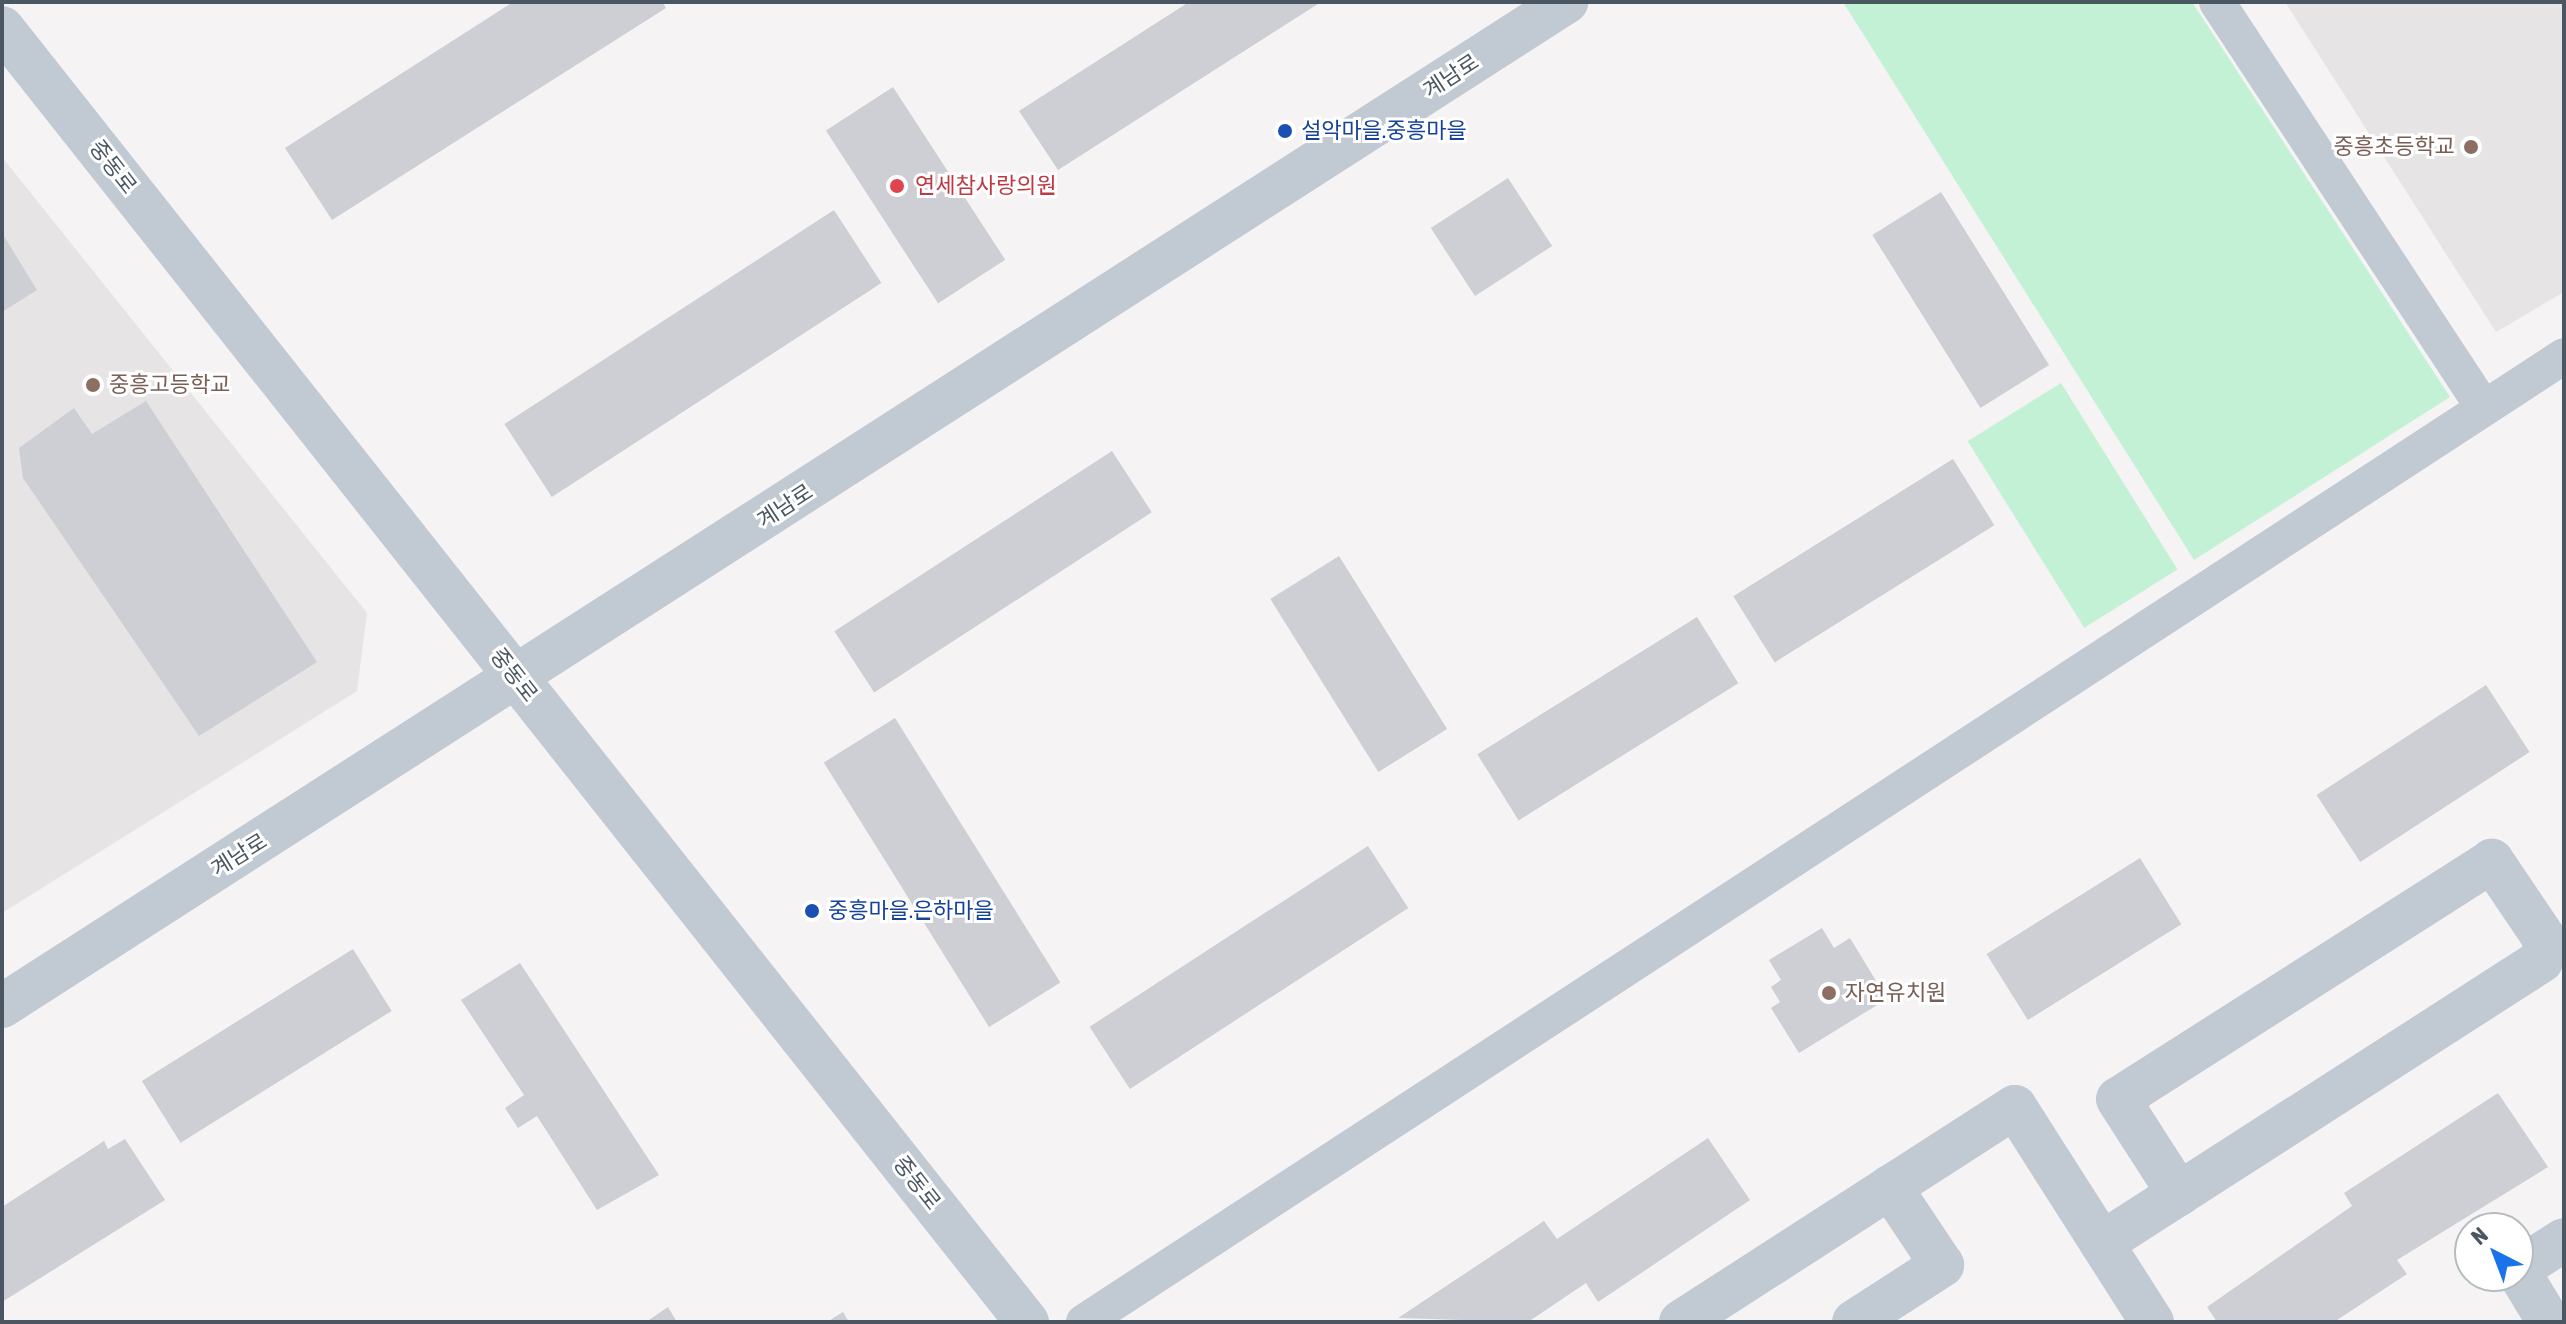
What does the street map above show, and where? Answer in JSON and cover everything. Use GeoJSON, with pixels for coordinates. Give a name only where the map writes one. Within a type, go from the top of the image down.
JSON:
{"type":"FeatureCollection","features":[{"type":"Feature","properties":{"kind":"street","name":"계남로"},"geometry":{"type":"LineString","coordinates":[[2,1006],[517,679],[1566,2]]}},
{"type":"Feature","properties":{"kind":"street"},"geometry":{"type":"LineString","coordinates":[[2217,2],[2484,408]]}},
{"type":"Feature","properties":{"kind":"street","name":"중동로"},"geometry":{"type":"LineString","coordinates":[[2,28],[1027,1322]]}},
{"type":"Feature","properties":{"kind":"street"},"geometry":{"type":"LineString","coordinates":[[1084,1322],[2564,356]]}},
{"type":"Feature","properties":{"kind":"street"},"geometry":{"type":"LineString","coordinates":[[2102,1243],[2179,1194],[2541,961],[2546,941],[2492,861],[2118,1099],[2179,1194]]}},
{"type":"Feature","properties":{"kind":"street"},"geometry":{"type":"LineString","coordinates":[[1681,1322],[2015,1107],[2152,1322]]}},
{"type":"Feature","properties":{"kind":"street"},"geometry":{"type":"LineString","coordinates":[[1854,1322],[1942,1265],[1890,1187]]}},
{"type":"Feature","properties":{"kind":"street"},"geometry":{"type":"LineString","coordinates":[[2534,1260],[2564,1240]]}},
{"type":"Feature","properties":{"kind":"street"},"geometry":{"type":"LineString","coordinates":[[2531,1292],[2549,1322]]}},
{"type":"Feature","properties":{"kind":"shaded area","name":"중흥초등학교"},"geometry":{"type":"Polygon","coordinates":[[[2285,2],[2564,2],[2564,292],[2496,332],[2285,2]]]}},
{"type":"Feature","properties":{"kind":"shaded area","name":"중흥고등학교"},"geometry":{"type":"Polygon","coordinates":[[[2,157],[367,613],[357,691],[2,913],[2,157]]]}},
{"type":"Feature","properties":{"kind":"green space"},"geometry":{"type":"Polygon","coordinates":[[[1843,2],[2192,2],[2450,397],[2194,560],[1843,2]]]}},
{"type":"Feature","properties":{"kind":"green space"},"geometry":{"type":"Polygon","coordinates":[[[2061,383],[2178,570],[2084,628],[1968,441],[2061,383]]]}},
{"type":"Feature","properties":{"kind":"building"},"geometry":{"type":"Polygon","coordinates":[[[513,2],[662,2],[666,8],[332,220],[285,148],[513,2]]]}},
{"type":"Feature","properties":{"kind":"building"},"geometry":{"type":"Polygon","coordinates":[[[1189,2],[1321,2],[1058,170],[1019,111],[1189,2]]]}},
{"type":"Feature","properties":{"kind":"building"},"geometry":{"type":"Polygon","coordinates":[[[893,87],[1005,260],[938,303],[826,131],[893,87]]]}},
{"type":"Feature","properties":{"kind":"building"},"geometry":{"type":"Polygon","coordinates":[[[1508,178],[1552,246],[1475,296],[1431,228],[1508,178]]]}},
{"type":"Feature","properties":{"kind":"building"},"geometry":{"type":"Polygon","coordinates":[[[1941,192],[2049,365],[1980,408],[1872,235],[1941,192]]]}},
{"type":"Feature","properties":{"kind":"building"},"geometry":{"type":"Polygon","coordinates":[[[834,210],[881,283],[552,497],[504,424],[834,210]]]}},
{"type":"Feature","properties":{"kind":"building"},"geometry":{"type":"Polygon","coordinates":[[[2,233],[37,290],[2,312],[2,233]]]}},
{"type":"Feature","properties":{"kind":"building"},"geometry":{"type":"Polygon","coordinates":[[[146,401],[317,662],[199,736],[23,478],[19,448],[74,408],[92,434],[146,401]]]}},
{"type":"Feature","properties":{"kind":"building"},"geometry":{"type":"Polygon","coordinates":[[[1112,451],[1152,512],[874,692],[834,631],[1112,451]]]}},
{"type":"Feature","properties":{"kind":"building"},"geometry":{"type":"Polygon","coordinates":[[[1953,459],[1994,525],[1775,662],[1733,596],[1953,459]]]}},
{"type":"Feature","properties":{"kind":"building"},"geometry":{"type":"Polygon","coordinates":[[[1339,556],[1447,729],[1378,772],[1270,599],[1339,556]]]}},
{"type":"Feature","properties":{"kind":"building"},"geometry":{"type":"Polygon","coordinates":[[[1697,617],[1738,683],[1519,820],[1477,754],[1697,617]]]}},
{"type":"Feature","properties":{"kind":"building"},"geometry":{"type":"Polygon","coordinates":[[[2486,685],[2530,752],[2360,862],[2317,795],[2486,685]]]}},
{"type":"Feature","properties":{"kind":"building"},"geometry":{"type":"Polygon","coordinates":[[[895,718],[1060,983],[989,1027],[824,763],[895,718]]]}},
{"type":"Feature","properties":{"kind":"building"},"geometry":{"type":"Polygon","coordinates":[[[1368,846],[1408,908],[1130,1089],[1090,1027],[1368,846]]]}},
{"type":"Feature","properties":{"kind":"building"},"geometry":{"type":"Polygon","coordinates":[[[2140,858],[2181,924],[2028,1020],[1987,954],[2140,858]]]}},
{"type":"Feature","properties":{"kind":"building","name":"자연유치원"},"geometry":{"type":"Polygon","coordinates":[[[1822,928],[1834,948],[1850,938],[1887,999],[1799,1053],[1771,1008],[1780,1002],[1771,987],[1781,980],[1769,960],[1822,928]]]}},
{"type":"Feature","properties":{"kind":"building"},"geometry":{"type":"Polygon","coordinates":[[[353,949],[392,1011],[181,1143],[142,1081],[353,949]]]}},
{"type":"Feature","properties":{"kind":"building"},"geometry":{"type":"Polygon","coordinates":[[[520,963],[659,1175],[597,1210],[537,1116],[518,1128],[505,1108],[524,1095],[461,1000],[520,963]]]}},
{"type":"Feature","properties":{"kind":"building"},"geometry":{"type":"Polygon","coordinates":[[[2498,1093],[2548,1167],[2475,1212],[2454,1212],[2454,1225],[2397,1260],[2407,1274],[2334,1322],[2217,1322],[2207,1307],[2352,1206],[2344,1193],[2498,1093]]]}},
{"type":"Feature","properties":{"kind":"building"},"geometry":{"type":"Polygon","coordinates":[[[1708,1138],[1750,1200],[1598,1302],[1586,1283],[1528,1322],[1398,1318],[1544,1221],[1557,1239],[1708,1138]]]}},
{"type":"Feature","properties":{"kind":"building"},"geometry":{"type":"Polygon","coordinates":[[[125,1139],[165,1200],[2,1302],[2,1207],[104,1141],[108,1149],[125,1139]]]}},
{"type":"Feature","properties":{"kind":"building"},"geometry":{"type":"Polygon","coordinates":[[[668,1307],[677,1322],[646,1322],[668,1307]]]}},
{"type":"Feature","properties":{"kind":"building"},"geometry":{"type":"Polygon","coordinates":[[[843,1312],[849,1322],[827,1322],[843,1312]]]}},
{"type":"Feature","properties":{"kind":"place","name":"설악마을.중흥마을"},"geometry":{"type":"Point","coordinates":[1285,131]}},
{"type":"Feature","properties":{"kind":"place","name":"중흥초등학교"},"geometry":{"type":"Point","coordinates":[2471,147]}},
{"type":"Feature","properties":{"kind":"place","name":"연세참사랑의원"},"geometry":{"type":"Point","coordinates":[897,186]}},
{"type":"Feature","properties":{"kind":"place","name":"중흥고등학교"},"geometry":{"type":"Point","coordinates":[93,385]}},
{"type":"Feature","properties":{"kind":"place","name":"중흥마을.은하마을"},"geometry":{"type":"Point","coordinates":[812,911]}},
{"type":"Feature","properties":{"kind":"place","name":"자연유치원"},"geometry":{"type":"Point","coordinates":[1829,993]}}]}
